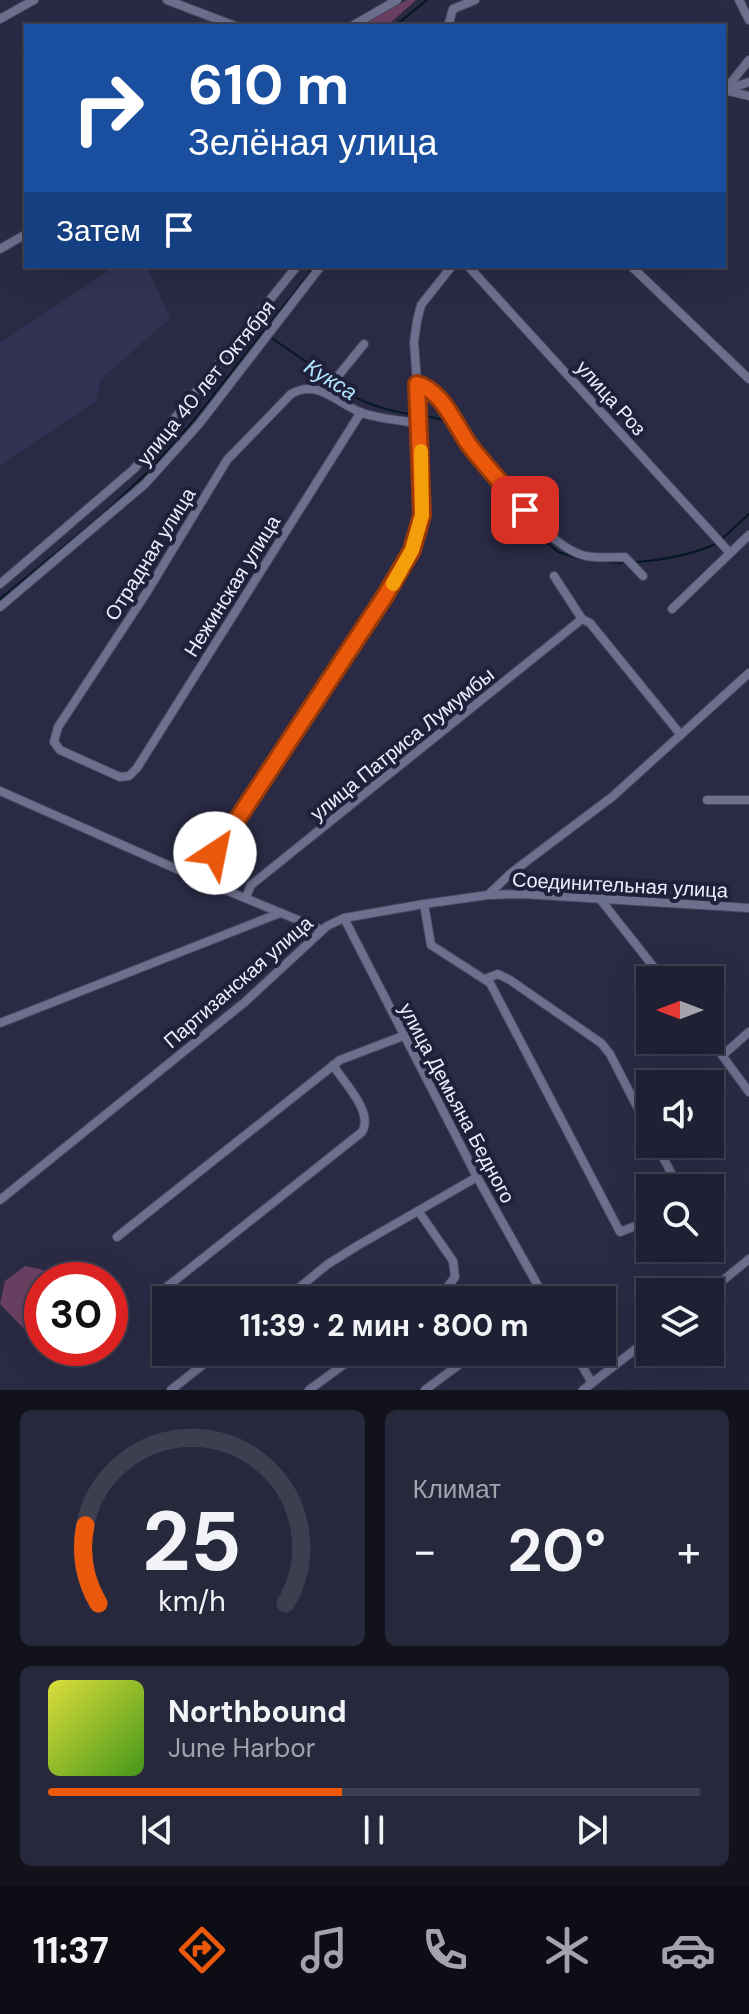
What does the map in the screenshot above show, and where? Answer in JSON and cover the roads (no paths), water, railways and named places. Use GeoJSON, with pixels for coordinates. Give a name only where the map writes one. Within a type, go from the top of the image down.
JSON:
{"type":"FeatureCollection","features":[{"type":"Feature","properties":{"kind":"street"},"geometry":{"type":"LineString","coordinates":[[0,19],[34,0]]}},
{"type":"Feature","properties":{"kind":"street"},"geometry":{"type":"LineString","coordinates":[[167,0],[230,24]]}},
{"type":"Feature","properties":{"kind":"street"},"geometry":{"type":"LineString","coordinates":[[355,24],[397,0]]}},
{"type":"Feature","properties":{"kind":"street"},"geometry":{"type":"LineString","coordinates":[[449,24],[453,9],[475,0]]}},
{"type":"Feature","properties":{"kind":"street"},"geometry":{"type":"LineString","coordinates":[[739,0],[749,20]]}},
{"type":"Feature","properties":{"kind":"street"},"geometry":{"type":"LineString","coordinates":[[728,90],[749,60]]}},
{"type":"Feature","properties":{"kind":"street"},"geometry":{"type":"LineString","coordinates":[[728,90],[749,82]]}},
{"type":"Feature","properties":{"kind":"street"},"geometry":{"type":"LineString","coordinates":[[728,90],[749,99]]}},
{"type":"Feature","properties":{"kind":"street"},"geometry":{"type":"LineString","coordinates":[[0,249],[24,235]]}},
{"type":"Feature","properties":{"kind":"street","name":"улица 40 лет Октября"},"geometry":{"type":"LineString","coordinates":[[0,584],[134,469],[295,268]]}},
{"type":"Feature","properties":{"kind":"street","name":"улица 40 лет Октября"},"geometry":{"type":"LineString","coordinates":[[0,607],[145,484],[199,424],[319,268]]}},
{"type":"Feature","properties":{"kind":"street"},"geometry":{"type":"LineString","coordinates":[[197,878],[385,596],[412,550],[422,515],[420,417],[414,342],[421,305],[450,268]]}},
{"type":"Feature","properties":{"kind":"street","name":"улица Роз"},"geometry":{"type":"LineString","coordinates":[[470,268],[730,553]]}},
{"type":"Feature","properties":{"kind":"street"},"geometry":{"type":"LineString","coordinates":[[633,268],[749,379]]}},
{"type":"Feature","properties":{"kind":"street"},"geometry":{"type":"LineString","coordinates":[[364,344],[330,386],[361,412],[420,417]]}},
{"type":"Feature","properties":{"kind":"street"},"geometry":{"type":"LineString","coordinates":[[417,384],[427,387],[443,404],[471,446],[543,531],[563,547],[584,556],[625,557],[643,576]]}},
{"type":"Feature","properties":{"kind":"street","name":"Отрадная улица"},"geometry":{"type":"LineString","coordinates":[[129,776],[120,777],[103,771],[60,750],[54,742],[58,727],[147,592],[227,460],[291,394],[298,389],[330,386]]}},
{"type":"Feature","properties":{"kind":"street","name":"Нежинская улица"},"geometry":{"type":"LineString","coordinates":[[129,776],[361,412]]}},
{"type":"Feature","properties":{"kind":"street"},"geometry":{"type":"LineString","coordinates":[[672,609],[749,535]]}},
{"type":"Feature","properties":{"kind":"street"},"geometry":{"type":"LineString","coordinates":[[554,576],[582,619],[590,623],[681,735]]}},
{"type":"Feature","properties":{"kind":"street","name":"улица Патриса Лумумбы"},"geometry":{"type":"LineString","coordinates":[[246,897],[251,885],[582,619]]}},
{"type":"Feature","properties":{"kind":"street"},"geometry":{"type":"LineString","coordinates":[[488,895],[511,873],[612,797],[749,673]]}},
{"type":"Feature","properties":{"kind":"street"},"geometry":{"type":"LineString","coordinates":[[0,791],[322,930]]}},
{"type":"Feature","properties":{"kind":"street"},"geometry":{"type":"LineString","coordinates":[[707,800],[749,800]]}},
{"type":"Feature","properties":{"kind":"street","name":"Соединительная улица"},"geometry":{"type":"LineString","coordinates":[[488,895],[749,908]]}},
{"type":"Feature","properties":{"kind":"street","name":"Партизанская улица"},"geometry":{"type":"LineString","coordinates":[[0,1200],[245,1002],[322,930],[344,918],[488,895]]}},
{"type":"Feature","properties":{"kind":"street"},"geometry":{"type":"LineString","coordinates":[[600,899],[653,966]]}},
{"type":"Feature","properties":{"kind":"street"},"geometry":{"type":"LineString","coordinates":[[424,904],[431,945],[490,983],[620,1232],[636,1226]]}},
{"type":"Feature","properties":{"kind":"street"},"geometry":{"type":"LineString","coordinates":[[0,1023],[280,913]]}},
{"type":"Feature","properties":{"kind":"street","name":"улица Демьяна Бедного"},"geometry":{"type":"LineString","coordinates":[[344,918],[477,1177],[538,1286]]}},
{"type":"Feature","properties":{"kind":"street"},"geometry":{"type":"LineString","coordinates":[[485,979],[498,974],[510,980],[601,1043],[610,1054],[636,1105]]}},
{"type":"Feature","properties":{"kind":"street"},"geometry":{"type":"LineString","coordinates":[[749,1032],[723,1055],[749,1092]]}},
{"type":"Feature","properties":{"kind":"street"},"geometry":{"type":"LineString","coordinates":[[117,1237],[340,1060],[403,1036]]}},
{"type":"Feature","properties":{"kind":"street"},"geometry":{"type":"LineString","coordinates":[[168,1286],[362,1132],[366,1125],[365,1115],[333,1065]]}},
{"type":"Feature","properties":{"kind":"street"},"geometry":{"type":"LineString","coordinates":[[301,1286],[328,1264],[477,1177]]}},
{"type":"Feature","properties":{"kind":"street"},"geometry":{"type":"LineString","coordinates":[[419,1212],[453,1261],[455,1277],[448,1286]]}},
{"type":"Feature","properties":{"kind":"street"},"geometry":{"type":"LineString","coordinates":[[724,1280],[749,1259]]}},
{"type":"Feature","properties":{"kind":"street"},"geometry":{"type":"LineString","coordinates":[[584,1390],[636,1349]]}},
{"type":"Feature","properties":{"kind":"street"},"geometry":{"type":"LineString","coordinates":[[171,1390],[201,1366]]}},
{"type":"Feature","properties":{"kind":"street"},"geometry":{"type":"LineString","coordinates":[[309,1390],[342,1366]]}},
{"type":"Feature","properties":{"kind":"street"},"geometry":{"type":"LineString","coordinates":[[425,1390],[457,1366]]}},
{"type":"Feature","properties":{"kind":"street"},"geometry":{"type":"LineString","coordinates":[[582,1366],[592,1383]]}},
{"type":"Feature","properties":{"kind":"waterway","name":"Кукса"},"geometry":{"type":"LineString","coordinates":[[397,24],[427,0]]}},
{"type":"Feature","properties":{"kind":"waterway","name":"Кукса"},"geometry":{"type":"LineString","coordinates":[[0,599],[103,514],[151,469],[189,426],[313,268]]}},
{"type":"Feature","properties":{"kind":"waterway","name":"Кукса"},"geometry":{"type":"LineString","coordinates":[[270,337],[328,381]]}},
{"type":"Feature","properties":{"kind":"waterway","name":"Кукса"},"geometry":{"type":"LineString","coordinates":[[333,385],[373,405],[417,415]]}},
{"type":"Feature","properties":{"kind":"waterway","name":"Кукса"},"geometry":{"type":"LineString","coordinates":[[423,415],[443,420],[519,519],[558,552],[581,559]]}},
{"type":"Feature","properties":{"kind":"waterway","name":"Кукса"},"geometry":{"type":"LineString","coordinates":[[723,538],[749,514]]}},
{"type":"Feature","properties":{"kind":"waterway","name":"Кукса"},"geometry":{"type":"LineString","coordinates":[[636,562],[677,556],[716,544]]}},
{"type":"Feature","properties":{"kind":"waterway","name":"Кукса"},"geometry":{"type":"LineString","coordinates":[[596,561],[622,563]]}}]}
